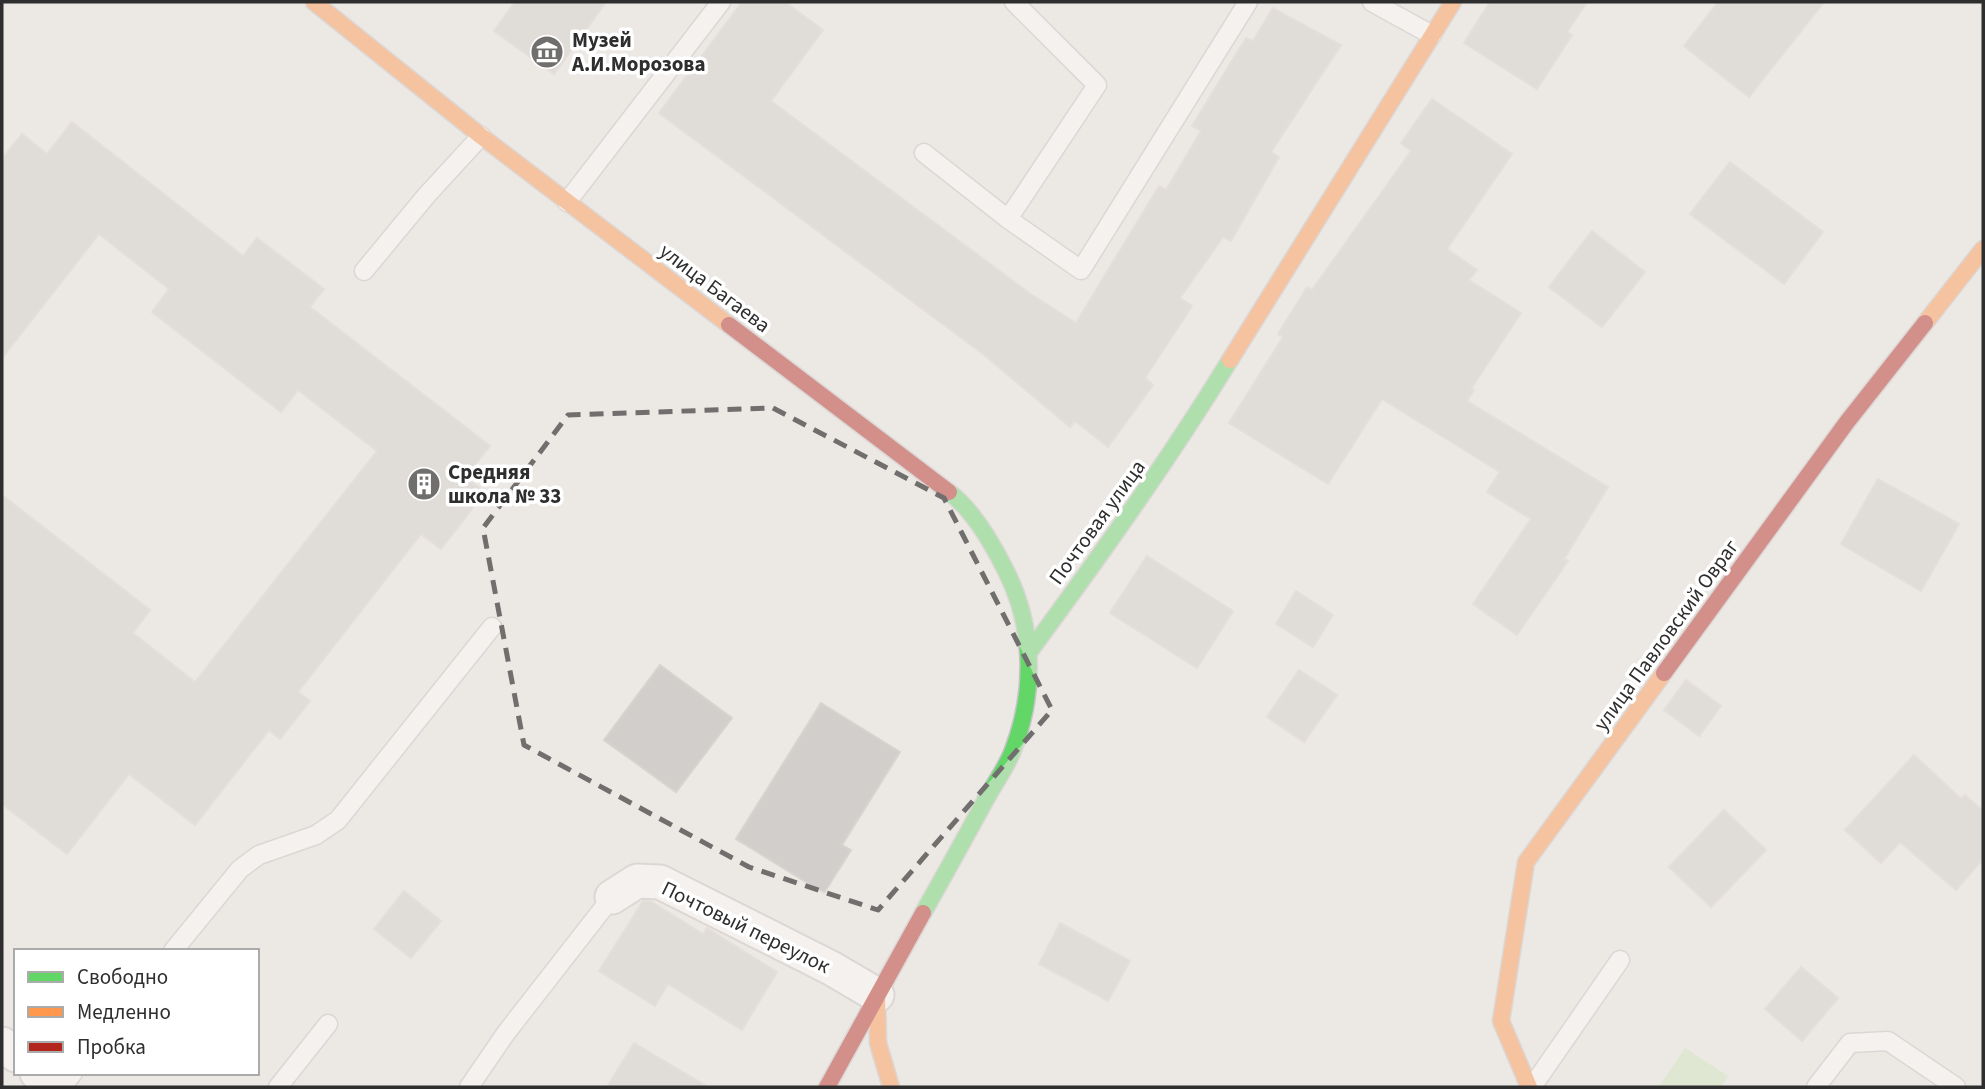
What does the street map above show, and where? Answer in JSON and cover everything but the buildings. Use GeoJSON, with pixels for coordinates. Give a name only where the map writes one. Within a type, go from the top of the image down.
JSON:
{"type":"FeatureCollection","features":[{"type":"Feature","properties":{"kind":"street","name":"улица Багаева"},"geometry":{"type":"LineString","coordinates":[[314,2],[481,136],[956,497],[984,530],[1007,568],[1022,608],[1030,651]]}},
{"type":"Feature","properties":{"kind":"street","name":"Почтовая улица"},"geometry":{"type":"LineString","coordinates":[[1030,651],[1113,539],[1182,438],[1453,2]]}},
{"type":"Feature","properties":{"kind":"street","name":"улица Павловский Овраг"},"geometry":{"type":"LineString","coordinates":[[1530,1087],[1501,1021],[1526,862],[1847,422],[1983,249]]}},
{"type":"Feature","properties":{"kind":"street"},"geometry":{"type":"LineString","coordinates":[[827,1087],[1013,751],[1026,708],[1030,651]]}},
{"type":"Feature","properties":{"kind":"street","name":"Почтовый переулок"},"geometry":{"type":"LineString","coordinates":[[612,897],[638,881],[660,882],[831,968],[877,995]]}},
{"type":"Feature","properties":{"kind":"street"},"geometry":{"type":"LineString","coordinates":[[877,995],[875,1028],[879,1052],[891,1087]]}},
{"type":"Feature","properties":{"kind":"street"},"geometry":{"type":"LineString","coordinates":[[39,1075],[54,1087]]}},
{"type":"Feature","properties":{"kind":"lane"},"geometry":{"type":"LineString","coordinates":[[567,202],[721,2]]}},
{"type":"Feature","properties":{"kind":"lane"},"geometry":{"type":"LineString","coordinates":[[1008,219],[1097,85],[1014,2]]}},
{"type":"Feature","properties":{"kind":"lane"},"geometry":{"type":"LineString","coordinates":[[924,153],[1008,219],[1081,270],[1248,2]]}},
{"type":"Feature","properties":{"kind":"lane"},"geometry":{"type":"LineString","coordinates":[[1372,2],[1432,35]]}},
{"type":"Feature","properties":{"kind":"lane"},"geometry":{"type":"LineString","coordinates":[[364,271],[426,196],[481,136]]}},
{"type":"Feature","properties":{"kind":"lane"},"geometry":{"type":"LineString","coordinates":[[175,949],[240,869],[259,855],[316,835],[338,820],[492,627]]}},
{"type":"Feature","properties":{"kind":"lane"},"geometry":{"type":"LineString","coordinates":[[469,1087],[506,1033],[612,897]]}},
{"type":"Feature","properties":{"kind":"lane"},"geometry":{"type":"LineString","coordinates":[[1530,1087],[1620,960]]}},
{"type":"Feature","properties":{"kind":"lane"},"geometry":{"type":"LineString","coordinates":[[278,1087],[328,1024]]}},
{"type":"Feature","properties":{"kind":"lane"},"geometry":{"type":"LineString","coordinates":[[1816,1087],[1850,1043],[1888,1041],[1956,1087]]}},
{"type":"Feature","properties":{"kind":"highlighted area"},"geometry":{"type":"Polygon","coordinates":[[[773,408],[944,498],[1052,710],[878,910],[749,867],[524,745],[483,528],[568,415],[773,408]]]}},
{"type":"Feature","properties":{"kind":"green space"},"geometry":{"type":"Polygon","coordinates":[[[1685,1048],[1728,1076],[1721,1087],[1659,1087],[1685,1048]]]}},
{"type":"Feature","properties":{"kind":"traffic: fast"},"geometry":{"type":"LineString","coordinates":[[1030,651],[1133,508],[1230,360]]}},
{"type":"Feature","properties":{"kind":"traffic: fast"},"geometry":{"type":"LineString","coordinates":[[923,913],[1010,756],[1026,704],[1028,681],[1026,635],[1015,590],[981,528],[949,492]]}},
{"type":"Feature","properties":{"kind":"traffic: slow"},"geometry":{"type":"LineString","coordinates":[[314,2],[481,136],[729,325]]}},
{"type":"Feature","properties":{"kind":"traffic: slow"},"geometry":{"type":"LineString","coordinates":[[1230,360],[1453,2]]}},
{"type":"Feature","properties":{"kind":"traffic: slow"},"geometry":{"type":"LineString","coordinates":[[1925,323],[1983,249]]}},
{"type":"Feature","properties":{"kind":"traffic: slow"},"geometry":{"type":"LineString","coordinates":[[1529,1087],[1501,1021],[1526,862],[1664,673]]}},
{"type":"Feature","properties":{"kind":"traffic: slow"},"geometry":{"type":"LineString","coordinates":[[877,997],[878,1043],[891,1087]]}},
{"type":"Feature","properties":{"kind":"traffic: jam"},"geometry":{"type":"LineString","coordinates":[[1664,673],[1847,422],[1925,323]]}},
{"type":"Feature","properties":{"kind":"traffic: jam"},"geometry":{"type":"LineString","coordinates":[[729,325],[949,492]]}},
{"type":"Feature","properties":{"kind":"traffic: jam"},"geometry":{"type":"LineString","coordinates":[[827,1087],[923,913]]}},
{"type":"Feature","properties":{"kind":"place","name":"Музей А.И.Морозова"},"geometry":{"type":"Point","coordinates":[547,52]}},
{"type":"Feature","properties":{"kind":"place","name":"Средняя школа № 33"},"geometry":{"type":"Point","coordinates":[424,484]}}]}
